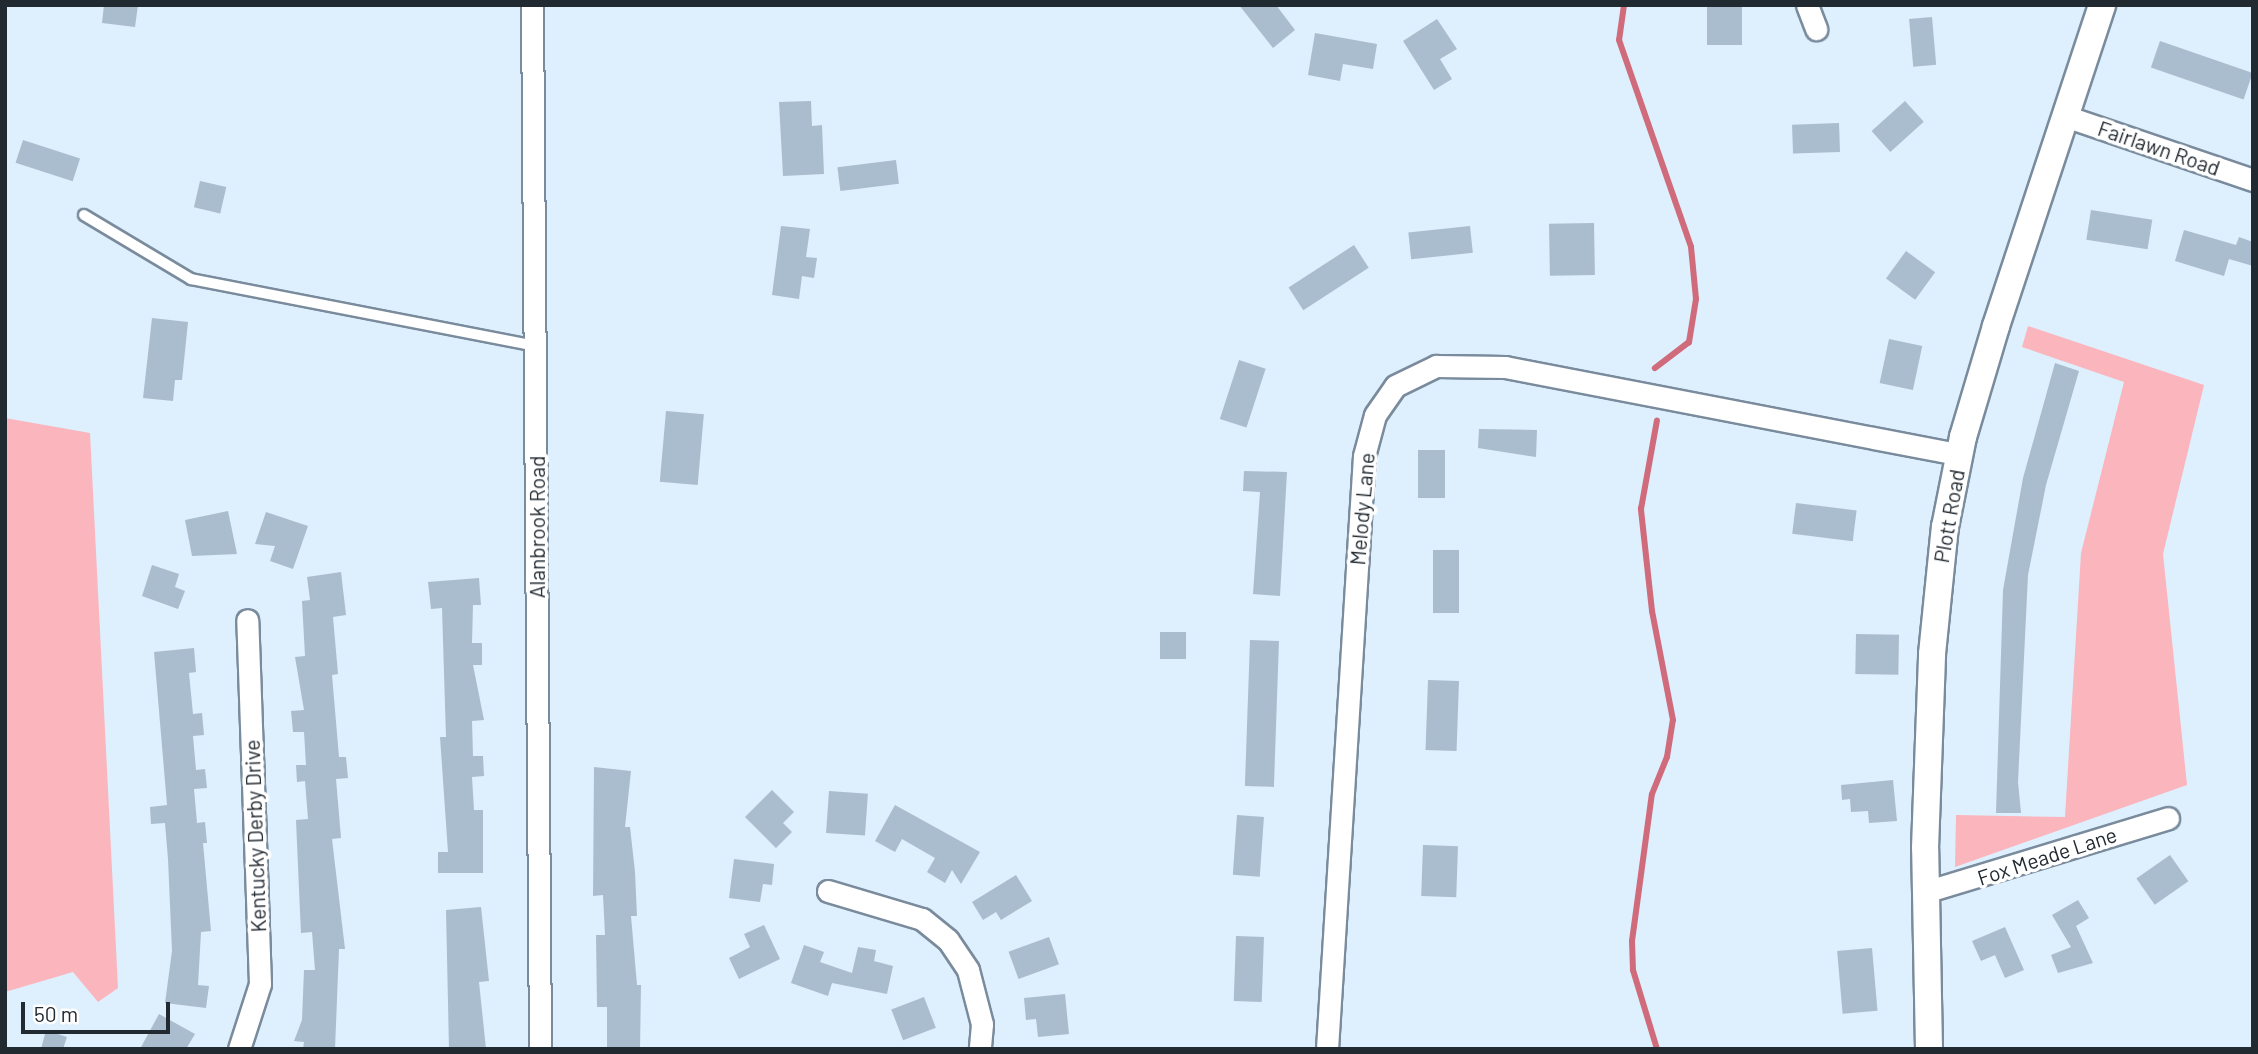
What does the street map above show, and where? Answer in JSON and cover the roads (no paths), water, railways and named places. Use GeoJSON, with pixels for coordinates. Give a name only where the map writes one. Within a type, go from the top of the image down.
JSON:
{"type":"FeatureCollection","features":[{"type":"Feature","properties":{"kind":"street","name":"Alanbrook Road"},"geometry":{"type":"LineString","coordinates":[[532,5],[540,1049]]}},
{"type":"Feature","properties":{"kind":"street"},"geometry":{"type":"LineString","coordinates":[[1807,5],[1816,29]]}},
{"type":"Feature","properties":{"kind":"street","name":"Plott Road"},"geometry":{"type":"LineString","coordinates":[[1929,1049],[1925,892],[1936,589],[1960,455],[2102,5]]}},
{"type":"Feature","properties":{"kind":"street","name":"Fairlawn Road"},"geometry":{"type":"LineString","coordinates":[[2065,116],[2253,180]]}},
{"type":"Feature","properties":{"kind":"street","name":"Melody Lane"},"geometry":{"type":"LineString","coordinates":[[1327,1049],[1364,456],[1375,415],[1395,386],[1436,366],[1505,367],[1960,455]]}},
{"type":"Feature","properties":{"kind":"street","name":"Kentucky Derby Drive"},"geometry":{"type":"LineString","coordinates":[[239,1049],[260,984],[247,620]]}},
{"type":"Feature","properties":{"kind":"street","name":"Fox Meade Lane"},"geometry":{"type":"LineString","coordinates":[[1925,892],[2168,818]]}},
{"type":"Feature","properties":{"kind":"street"},"geometry":{"type":"LineString","coordinates":[[828,891],[922,919],[948,940],[968,970],[982,1024],[980,1049]]}},
{"type":"Feature","properties":{"kind":"lane"},"geometry":{"type":"LineString","coordinates":[[84,215],[191,279],[536,346]]}},
{"type":"Feature","properties":{"kind":"waterway"},"geometry":{"type":"LineString","coordinates":[[1624,5],[1619,40],[1691,247],[1696,299],[1689,342],[1655,368]]}},
{"type":"Feature","properties":{"kind":"waterway"},"geometry":{"type":"LineString","coordinates":[[1657,420],[1641,509],[1652,611],[1673,720],[1667,757],[1652,794],[1632,941],[1633,970],[1657,1049]]}}]}
